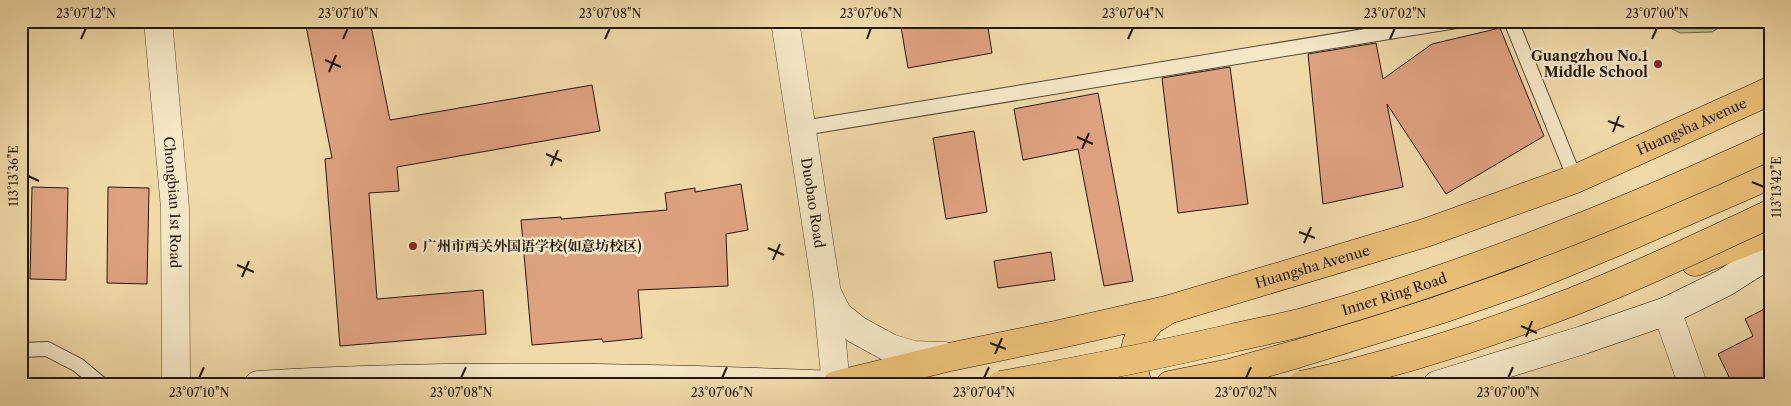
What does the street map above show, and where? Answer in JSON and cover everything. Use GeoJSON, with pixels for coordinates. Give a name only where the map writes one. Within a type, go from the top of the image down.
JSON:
{"type":"FeatureCollection","features":[{"type":"Feature","properties":{"kind":"highway","name":"Huangsha Avenue"},"geometry":{"type":"LineString","coordinates":[[836,385],[950,357],[1167,310],[1425,233],[1575,179],[1770,91]]}},
{"type":"Feature","properties":{"kind":"highway","name":"Inner Ring Road"},"geometry":{"type":"LineString","coordinates":[[1001,385],[1112,365],[1202,345],[1305,321],[1395,294],[1541,243],[1636,205],[1770,146]]}},
{"type":"Feature","properties":{"kind":"highway"},"geometry":{"type":"LineString","coordinates":[[1170,385],[1246,369],[1440,310],[1519,282],[1770,175]]}},
{"type":"Feature","properties":{"kind":"highway"},"geometry":{"type":"LineString","coordinates":[[1528,323],[1770,201]]}},
{"type":"Feature","properties":{"kind":"highway"},"geometry":{"type":"LineString","coordinates":[[1302,385],[1356,372],[1484,334],[1550,310],[1684,254],[1770,214]]}},
{"type":"Feature","properties":{"kind":"highway"},"geometry":{"type":"LineString","coordinates":[[1321,385],[1528,323],[1669,272],[1770,232]]}},
{"type":"Feature","properties":{"kind":"highway"},"geometry":{"type":"LineString","coordinates":[[1138,385],[1133,357],[1136,342],[1150,322],[1167,310]]}},
{"type":"Feature","properties":{"kind":"street","name":"Chongbian 1st Road"},"geometry":{"type":"LineString","coordinates":[[158,21],[175,208],[176,385]]}},
{"type":"Feature","properties":{"kind":"street","name":"Duobao Road"},"geometry":{"type":"LineString","coordinates":[[785,21],[803,128],[827,294],[836,385]]}},
{"type":"Feature","properties":{"kind":"street"},"geometry":{"type":"LineString","coordinates":[[1436,385],[1583,340],[1667,311],[1724,283],[1770,254]]}},
{"type":"Feature","properties":{"kind":"street"},"geometry":{"type":"LineString","coordinates":[[827,294],[838,315],[857,330],[890,348],[913,355],[950,357]]}},
{"type":"Feature","properties":{"kind":"street"},"geometry":{"type":"LineString","coordinates":[[1667,311],[1692,385]]}},
{"type":"Feature","properties":{"kind":"street"},"geometry":{"type":"LineString","coordinates":[[258,385],[484,377],[683,378],[836,385]]}},
{"type":"Feature","properties":{"kind":"lane"},"geometry":{"type":"LineString","coordinates":[[803,128],[1456,21]]}},
{"type":"Feature","properties":{"kind":"lane"},"geometry":{"type":"LineString","coordinates":[[1511,21],[1575,179]]}},
{"type":"Feature","properties":{"kind":"lane"},"geometry":{"type":"LineString","coordinates":[[21,350],[47,349],[78,365],[102,385]]}},
{"type":"Feature","properties":{"kind":"green space"},"geometry":{"type":"Polygon","coordinates":[[[1657,21],[1730,21],[1712,32],[1680,33],[1657,21]]]}},
{"type":"Feature","properties":{"kind":"building"},"geometry":{"type":"Polygon","coordinates":[[[305,21],[370,21],[390,120],[592,85],[600,131],[397,167],[399,191],[369,193],[377,299],[483,290],[486,334],[340,346],[325,159],[332,158],[305,21]]]}},
{"type":"Feature","properties":{"kind":"building"},"geometry":{"type":"Polygon","coordinates":[[[900,21],[987,21],[992,53],[908,68],[900,21]]]}},
{"type":"Feature","properties":{"kind":"building"},"geometry":{"type":"Polygon","coordinates":[[[1500,28],[1544,136],[1446,194],[1387,104],[1403,187],[1323,204],[1308,54],[1376,43],[1383,79],[1432,44],[1500,28]]]}},
{"type":"Feature","properties":{"kind":"building"},"geometry":{"type":"Polygon","coordinates":[[[1230,67],[1248,204],[1178,213],[1162,78],[1230,67]]]}},
{"type":"Feature","properties":{"kind":"building"},"geometry":{"type":"Polygon","coordinates":[[[1098,93],[1133,281],[1104,286],[1078,149],[1023,160],[1014,109],[1098,93]]]}},
{"type":"Feature","properties":{"kind":"building"},"geometry":{"type":"Polygon","coordinates":[[[974,131],[987,212],[946,219],[933,138],[974,131]]]}},
{"type":"Feature","properties":{"kind":"building"},"geometry":{"type":"Polygon","coordinates":[[[741,184],[748,230],[726,234],[728,286],[638,290],[642,338],[603,342],[602,339],[532,345],[521,220],[561,217],[561,219],[667,210],[665,193],[695,188],[695,192],[741,184]]]}},
{"type":"Feature","properties":{"kind":"building"},"geometry":{"type":"Polygon","coordinates":[[[32,187],[68,188],[66,280],[30,279],[32,187]]]}},
{"type":"Feature","properties":{"kind":"building"},"geometry":{"type":"Polygon","coordinates":[[[108,187],[149,188],[147,284],[107,283],[108,187]]]}},
{"type":"Feature","properties":{"kind":"building"},"geometry":{"type":"Polygon","coordinates":[[[1051,252],[1055,280],[998,288],[994,261],[1051,252]]]}},
{"type":"Feature","properties":{"kind":"building"},"geometry":{"type":"Polygon","coordinates":[[[1770,306],[1770,385],[1733,385],[1718,354],[1753,336],[1745,319],[1770,306]]]}},
{"type":"Feature","properties":{"kind":"place","name":"Guangzhou No.1 Middle School"},"geometry":{"type":"Point","coordinates":[1658,64]}},
{"type":"Feature","properties":{"kind":"place","name":"广州市西关外国语学校(如意坊校区)"},"geometry":{"type":"Point","coordinates":[413,246]}}]}
